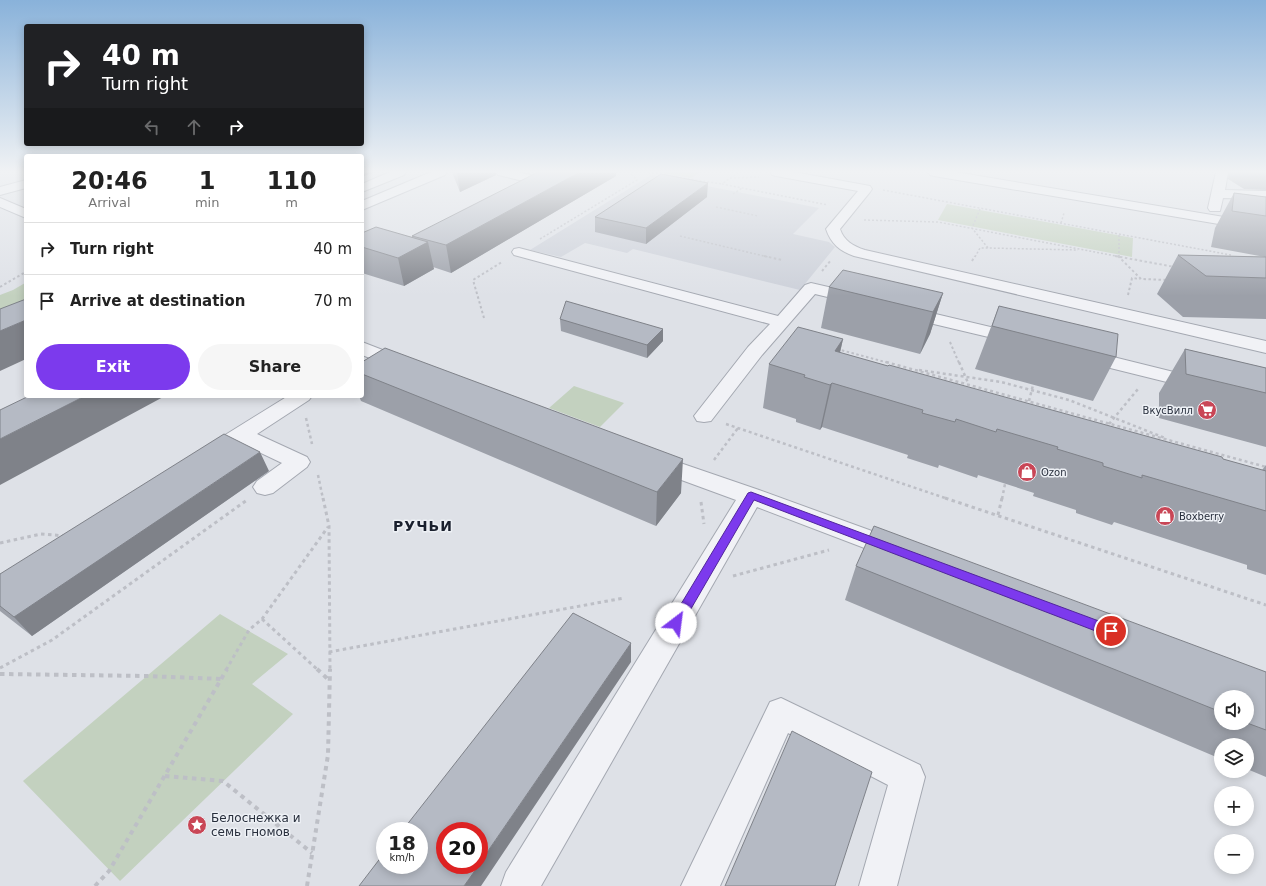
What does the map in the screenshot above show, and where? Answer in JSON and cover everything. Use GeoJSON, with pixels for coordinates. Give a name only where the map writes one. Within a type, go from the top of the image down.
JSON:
{"type":"FeatureCollection","features":[{"type":"Feature","properties":{"kind":"street"},"geometry":{"type":"LineString","coordinates":[[1179,213],[1266,228]]}},
{"type":"Feature","properties":{"kind":"street"},"geometry":{"type":"LineString","coordinates":[[1213,219],[1214,213]]}},
{"type":"Feature","properties":{"kind":"street"},"geometry":{"type":"LineString","coordinates":[[844,214],[833,229],[835,237],[843,245],[856,252],[872,257],[1266,347]]}},
{"type":"Feature","properties":{"kind":"street"},"geometry":{"type":"LineString","coordinates":[[519,252],[782,322]]}},
{"type":"Feature","properties":{"kind":"street"},"geometry":{"type":"LineString","coordinates":[[704,416],[764,341],[811,288],[1031,342]]}},
{"type":"Feature","properties":{"kind":"street"},"geometry":{"type":"LineString","coordinates":[[764,341],[786,347]]}},
{"type":"Feature","properties":{"kind":"street"},"geometry":{"type":"LineString","coordinates":[[365,352],[424,372]]}},
{"type":"Feature","properties":{"kind":"street"},"geometry":{"type":"LineString","coordinates":[[1069,352],[1213,387]]}},
{"type":"Feature","properties":{"kind":"street"},"geometry":{"type":"LineString","coordinates":[[194,464],[299,398]]}},
{"type":"Feature","properties":{"kind":"street"},"geometry":{"type":"LineString","coordinates":[[240,435],[298,462],[265,487]]}},
{"type":"Feature","properties":{"kind":"street"},"geometry":{"type":"LineString","coordinates":[[630,452],[699,479],[751,496],[920,559]]}},
{"type":"Feature","properties":{"kind":"street"},"geometry":{"type":"LineString","coordinates":[[520,886],[751,496]]}},
{"type":"Feature","properties":{"kind":"street"},"geometry":{"type":"LineString","coordinates":[[700,886],[781,713],[908,777],[878,886]]}},
{"type":"Feature","properties":{"kind":"path"},"geometry":{"type":"LineString","coordinates":[[746,213],[758,216]]}},
{"type":"Feature","properties":{"kind":"path"},"geometry":{"type":"LineString","coordinates":[[972,228],[978,213]]}},
{"type":"Feature","properties":{"kind":"path"},"geometry":{"type":"LineString","coordinates":[[1009,213],[1231,255],[1232,261]]}},
{"type":"Feature","properties":{"kind":"path"},"geometry":{"type":"LineString","coordinates":[[1061,223],[1064,213]]}},
{"type":"Feature","properties":{"kind":"path"},"geometry":{"type":"LineString","coordinates":[[844,214],[938,222],[1180,268]]}},
{"type":"Feature","properties":{"kind":"path"},"geometry":{"type":"LineString","coordinates":[[972,228],[988,248]]}},
{"type":"Feature","properties":{"kind":"path"},"geometry":{"type":"LineString","coordinates":[[1120,234],[1118,256],[1140,279]]}},
{"type":"Feature","properties":{"kind":"path"},"geometry":{"type":"LineString","coordinates":[[680,236],[782,260]]}},
{"type":"Feature","properties":{"kind":"path"},"geometry":{"type":"LineString","coordinates":[[811,288],[812,283],[843,245]]}},
{"type":"Feature","properties":{"kind":"path"},"geometry":{"type":"LineString","coordinates":[[970,266],[980,248],[1086,250]]}},
{"type":"Feature","properties":{"kind":"path"},"geometry":{"type":"LineString","coordinates":[[0,287],[24,273]]}},
{"type":"Feature","properties":{"kind":"path"},"geometry":{"type":"LineString","coordinates":[[1127,299],[1132,278],[1171,280]]}},
{"type":"Feature","properties":{"kind":"path"},"geometry":{"type":"LineString","coordinates":[[941,320],[969,385]]}},
{"type":"Feature","properties":{"kind":"path"},"geometry":{"type":"LineString","coordinates":[[832,354],[836,348],[1266,467]]}},
{"type":"Feature","properties":{"kind":"path"},"geometry":{"type":"LineString","coordinates":[[907,368],[1001,382],[1069,400],[1179,443]]}},
{"type":"Feature","properties":{"kind":"path"},"geometry":{"type":"LineString","coordinates":[[1109,424],[1152,372]]}},
{"type":"Feature","properties":{"kind":"path"},"geometry":{"type":"LineString","coordinates":[[1029,402],[1033,384]]}},
{"type":"Feature","properties":{"kind":"path"},"geometry":{"type":"LineString","coordinates":[[302,398],[313,450]]}},
{"type":"Feature","properties":{"kind":"path"},"geometry":{"type":"LineString","coordinates":[[704,416],[1266,605]]}},
{"type":"Feature","properties":{"kind":"path"},"geometry":{"type":"LineString","coordinates":[[699,479],[738,428]]}},
{"type":"Feature","properties":{"kind":"path"},"geometry":{"type":"LineString","coordinates":[[1260,465],[1261,472]]}},
{"type":"Feature","properties":{"kind":"path"},"geometry":{"type":"LineString","coordinates":[[307,886],[328,755],[330,680],[329,526],[318,473]]}},
{"type":"Feature","properties":{"kind":"path"},"geometry":{"type":"LineString","coordinates":[[998,515],[1005,484]]}},
{"type":"Feature","properties":{"kind":"path"},"geometry":{"type":"LineString","coordinates":[[0,668],[52,640],[265,487]]}},
{"type":"Feature","properties":{"kind":"path"},"geometry":{"type":"LineString","coordinates":[[95,886],[109,872],[249,630],[262,619],[329,526]]}},
{"type":"Feature","properties":{"kind":"path"},"geometry":{"type":"LineString","coordinates":[[0,543],[41,532],[54,532],[68,537]]}},
{"type":"Feature","properties":{"kind":"path"},"geometry":{"type":"LineString","coordinates":[[698,586],[867,539]]}},
{"type":"Feature","properties":{"kind":"path"},"geometry":{"type":"LineString","coordinates":[[329,652],[624,598]]}},
{"type":"Feature","properties":{"kind":"path"},"geometry":{"type":"LineString","coordinates":[[262,619],[330,680]]}},
{"type":"Feature","properties":{"kind":"path"},"geometry":{"type":"LineString","coordinates":[[0,674],[146,676],[221,679]]}},
{"type":"Feature","properties":{"kind":"path"},"geometry":{"type":"LineString","coordinates":[[165,776],[223,781],[312,853]]}},
{"type":"Feature","properties":{"kind":"shaded area"},"geometry":{"type":"Polygon","coordinates":[[[589,213],[814,213],[793,234],[829,242],[835,247],[800,290],[633,249],[627,253],[585,243],[561,257],[530,250],[589,213]]]}},
{"type":"Feature","properties":{"kind":"green space"},"geometry":{"type":"Polygon","coordinates":[[[942,213],[998,213],[1133,238],[1132,257],[938,220],[942,213]]]}},
{"type":"Feature","properties":{"kind":"green space"},"geometry":{"type":"Polygon","coordinates":[[[24,284],[24,308],[0,318],[0,295],[24,284]]]}},
{"type":"Feature","properties":{"kind":"green space"},"geometry":{"type":"Polygon","coordinates":[[[574,386],[624,403],[600,427],[549,408],[574,386]]]}},
{"type":"Feature","properties":{"kind":"green space"},"geometry":{"type":"Polygon","coordinates":[[[220,614],[288,654],[252,684],[293,714],[120,881],[23,781],[220,614]]]}},
{"type":"Feature","properties":{"kind":"building"},"geometry":{"type":"Polygon","coordinates":[[[457,213],[504,213],[446,245],[412,236],[457,213]]]}},
{"type":"Feature","properties":{"kind":"building"},"geometry":{"type":"Polygon","coordinates":[[[601,213],[666,213],[646,228],[595,217],[601,213]]]}},
{"type":"Feature","properties":{"kind":"building"},"geometry":{"type":"Polygon","coordinates":[[[1248,213],[1266,213],[1266,216],[1248,213]]]}},
{"type":"Feature","properties":{"kind":"building"},"geometry":{"type":"Polygon","coordinates":[[[376,227],[428,242],[398,258],[364,248],[364,232],[376,227]]]}},
{"type":"Feature","properties":{"kind":"building"},"geometry":{"type":"Polygon","coordinates":[[[1178,255],[1266,257],[1266,278],[1206,276],[1178,255]]]}},
{"type":"Feature","properties":{"kind":"building"},"geometry":{"type":"Polygon","coordinates":[[[843,270],[943,293],[933,312],[829,287],[843,270]]]}},
{"type":"Feature","properties":{"kind":"building"},"geometry":{"type":"Polygon","coordinates":[[[24,300],[24,321],[0,331],[0,309],[24,300]]]}},
{"type":"Feature","properties":{"kind":"building"},"geometry":{"type":"Polygon","coordinates":[[[566,301],[663,329],[647,345],[560,319],[566,301]]]}},
{"type":"Feature","properties":{"kind":"building"},"geometry":{"type":"Polygon","coordinates":[[[999,306],[1118,334],[1116,357],[992,326],[999,306]]]}},
{"type":"Feature","properties":{"kind":"building"},"geometry":{"type":"Polygon","coordinates":[[[798,327],[843,339],[835,351],[1222,457],[1223,459],[1266,471],[1266,511],[1142,475],[1142,478],[1103,466],[1103,463],[1057,449],[1058,447],[997,429],[996,432],[956,419],[955,422],[922,413],[923,410],[832,383],[830,385],[804,377],[805,375],[769,364],[798,327]]]}},
{"type":"Feature","properties":{"kind":"building"},"geometry":{"type":"Polygon","coordinates":[[[385,348],[683,459],[657,492],[364,375],[364,361],[385,348]]]}},
{"type":"Feature","properties":{"kind":"building"},"geometry":{"type":"Polygon","coordinates":[[[1185,349],[1266,368],[1266,393],[1186,374],[1185,349]]]}},
{"type":"Feature","properties":{"kind":"building"},"geometry":{"type":"Polygon","coordinates":[[[25,398],[81,398],[0,439],[0,410],[25,398]]]}},
{"type":"Feature","properties":{"kind":"building"},"geometry":{"type":"Polygon","coordinates":[[[224,434],[260,452],[14,617],[0,606],[0,574],[224,434]]]}},
{"type":"Feature","properties":{"kind":"building"},"geometry":{"type":"Polygon","coordinates":[[[874,526],[1266,672],[1266,730],[1254,726],[1254,690],[1214,690],[1214,709],[856,566],[874,526]]]}},
{"type":"Feature","properties":{"kind":"building"},"geometry":{"type":"Polygon","coordinates":[[[573,613],[631,643],[488,851],[488,822],[436,822],[436,874],[473,874],[464,886],[359,886],[376,864],[376,874],[428,874],[428,822],[409,822],[573,613]]]}},
{"type":"Feature","properties":{"kind":"building"},"geometry":{"type":"Polygon","coordinates":[[[792,731],[872,772],[835,886],[725,886],[792,731]]]}},
{"type":"Feature","properties":{"kind":"place","name":"ВкусВилл"},"geometry":{"type":"Point","coordinates":[1207,410]}},
{"type":"Feature","properties":{"kind":"place","name":"Ozon"},"geometry":{"type":"Point","coordinates":[1027,472]}},
{"type":"Feature","properties":{"kind":"place","name":"Boxberry"},"geometry":{"type":"Point","coordinates":[1165,516]}},
{"type":"Feature","properties":{"kind":"place","name":"Белоснежка и семь гномов"},"geometry":{"type":"Point","coordinates":[197,825]}},
{"type":"Feature","properties":{"kind":"district","name":"РУЧЬИ"},"geometry":{"type":"Point","coordinates":[423,526]}},
{"type":"Feature","properties":{"kind":"route"},"geometry":{"type":"LineString","coordinates":[[676,623],[751,496],[1111,631]]}}]}
